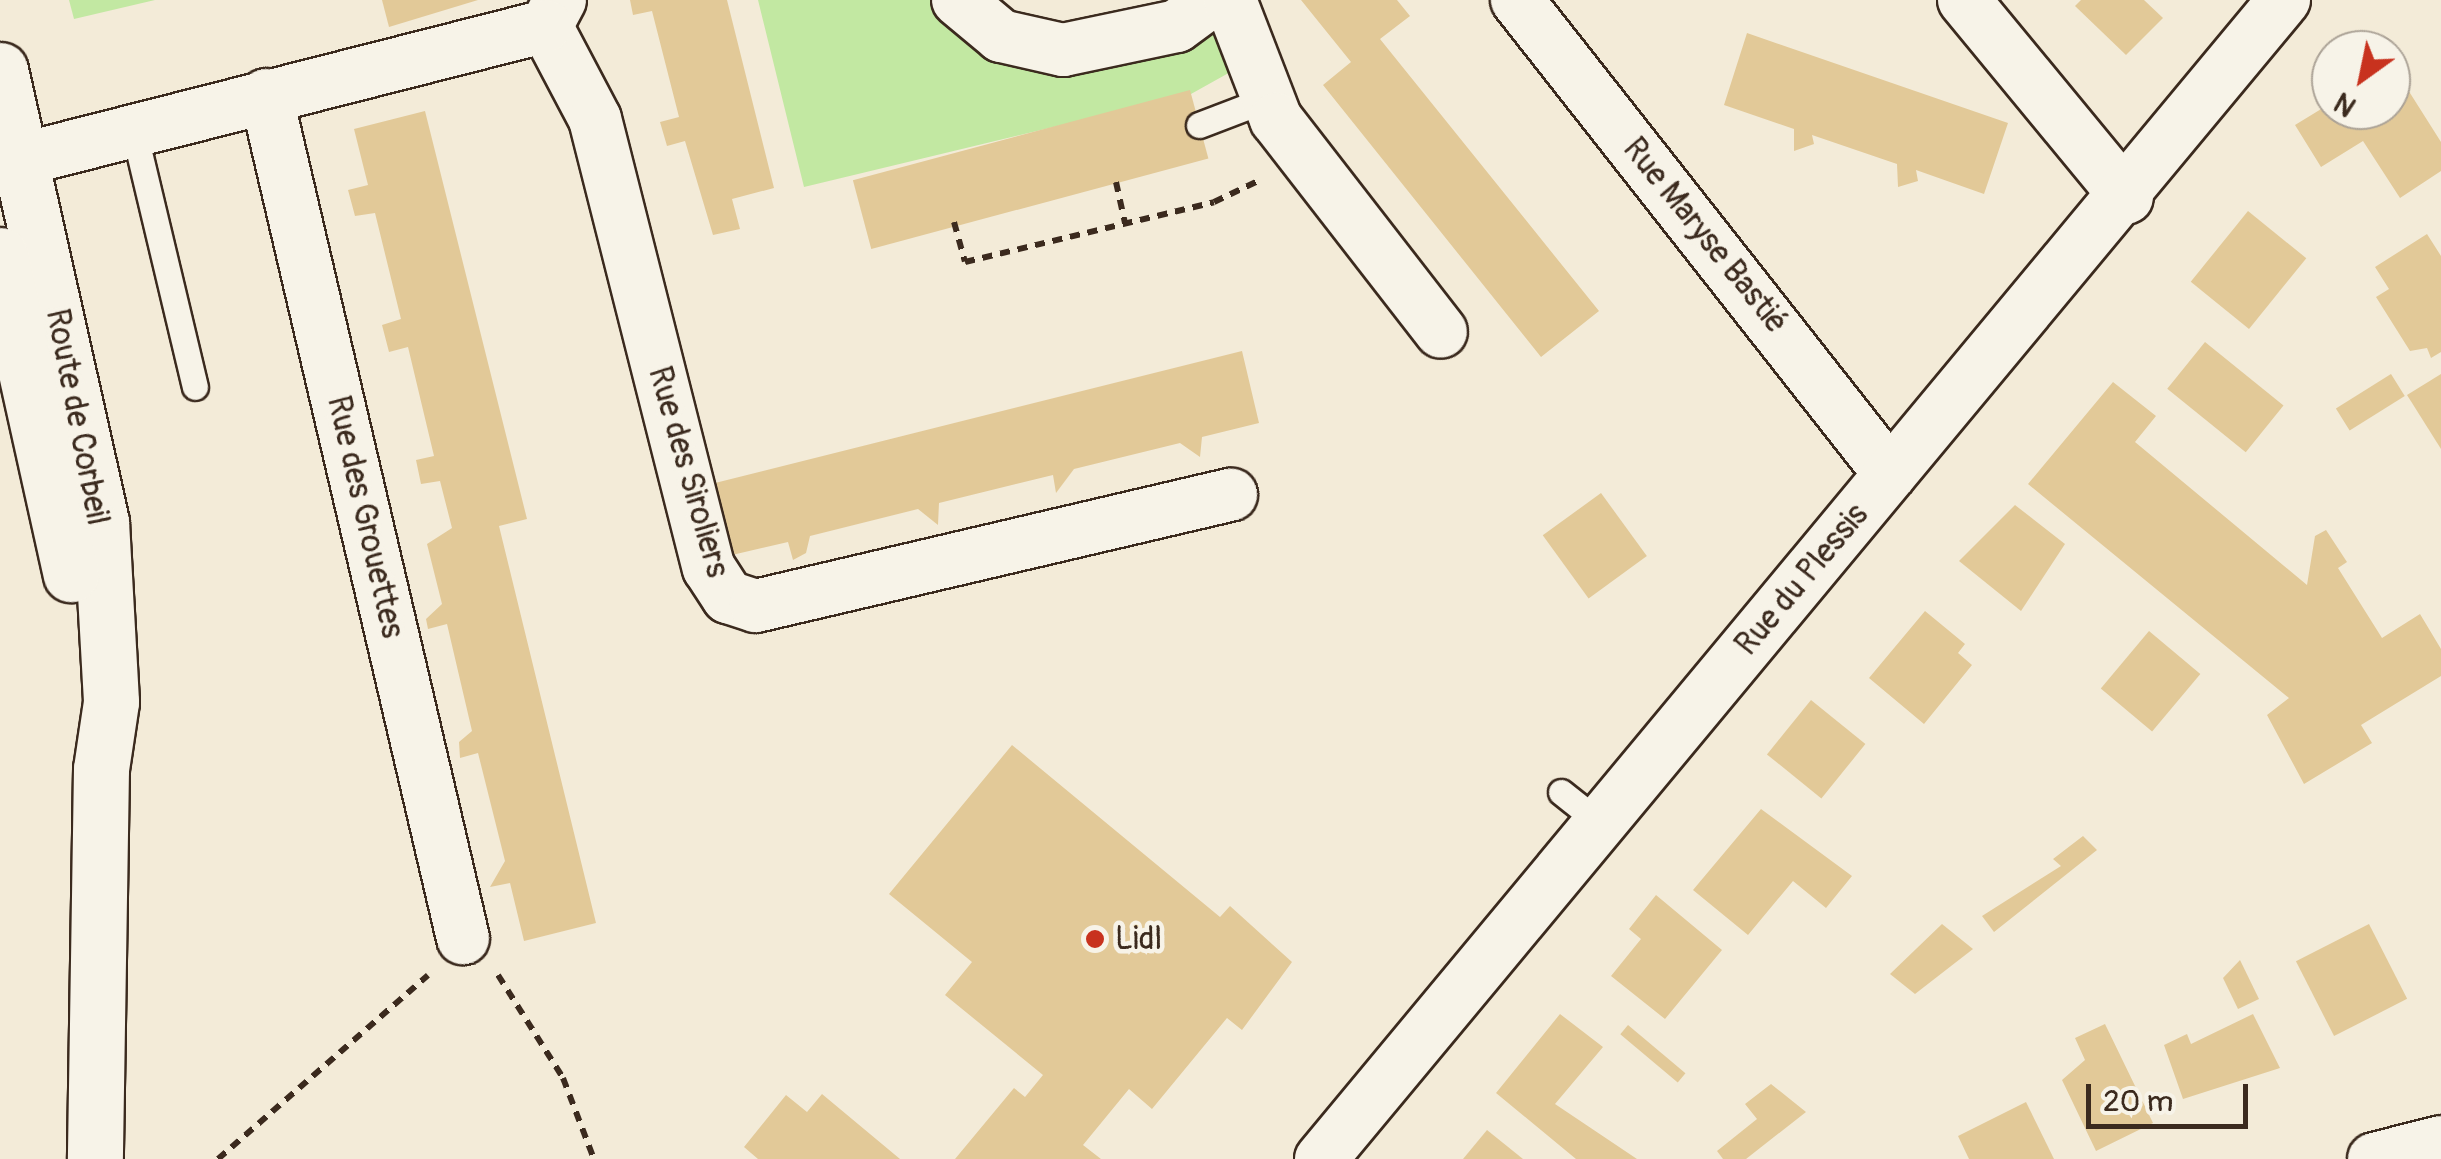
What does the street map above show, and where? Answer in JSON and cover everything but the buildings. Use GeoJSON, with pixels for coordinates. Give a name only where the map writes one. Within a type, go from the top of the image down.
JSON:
{"type":"FeatureCollection","features":[{"type":"Feature","properties":{"kind":"main road","name":"Route de Corbeil"},"geometry":{"type":"LineString","coordinates":[[0,70],[33,381]]}},
{"type":"Feature","properties":{"kind":"main road","name":"Route de Corbeil"},"geometry":{"type":"LineString","coordinates":[[0,255],[33,381],[110,626],[102,770],[95,1159]]}},
{"type":"Feature","properties":{"kind":"street"},"geometry":{"type":"LineString","coordinates":[[958,0],[1001,36],[1063,50],[1178,26],[1212,0]]}},
{"type":"Feature","properties":{"kind":"street"},"geometry":{"type":"LineString","coordinates":[[1230,0],[1268,99],[1298,145],[1441,332]]}},
{"type":"Feature","properties":{"kind":"street","name":"Rue Maryse Bastié"},"geometry":{"type":"LineString","coordinates":[[1517,0],[1890,474]]}},
{"type":"Feature","properties":{"kind":"street"},"geometry":{"type":"LineString","coordinates":[[1964,0],[2126,198]]}},
{"type":"Feature","properties":{"kind":"street","name":"Rue du Plessis"},"geometry":{"type":"LineString","coordinates":[[1321,1159],[1580,808],[1890,474],[2126,198],[2284,0]]}},
{"type":"Feature","properties":{"kind":"street","name":"Rue des Siroliers"},"geometry":{"type":"LineString","coordinates":[[10,162],[266,95],[553,13],[595,119],[709,568],[728,597],[756,606],[1231,495]]}},
{"type":"Feature","properties":{"kind":"street","name":"Rue des Grouettes"},"geometry":{"type":"LineString","coordinates":[[266,95],[463,938]]}},
{"type":"Feature","properties":{"kind":"street"},"geometry":{"type":"LineString","coordinates":[[2374,1159],[2441,1142]]}},
{"type":"Feature","properties":{"kind":"lane"},"geometry":{"type":"LineString","coordinates":[[1200,126],[1268,99]]}},
{"type":"Feature","properties":{"kind":"lane"},"geometry":{"type":"LineString","coordinates":[[134,131],[195,387]]}},
{"type":"Feature","properties":{"kind":"path"},"geometry":{"type":"LineString","coordinates":[[954,222],[966,262],[1245,192],[1298,145]]}},
{"type":"Feature","properties":{"kind":"path"},"geometry":{"type":"LineString","coordinates":[[1116,182],[1124,223]]}},
{"type":"Feature","properties":{"kind":"path"},"geometry":{"type":"LineString","coordinates":[[218,1159],[463,938],[538,1034],[594,1159]]}},
{"type":"Feature","properties":{"kind":"green space"},"geometry":{"type":"Polygon","coordinates":[[[69,0],[155,0],[74,19],[69,0]]]}},
{"type":"Feature","properties":{"kind":"green space"},"geometry":{"type":"Polygon","coordinates":[[[758,0],[941,0],[962,26],[1214,29],[1234,70],[1191,94],[804,187],[758,0]]]}},
{"type":"Feature","properties":{"kind":"place","name":"Lidl"},"geometry":{"type":"Point","coordinates":[1095,939]}}]}
